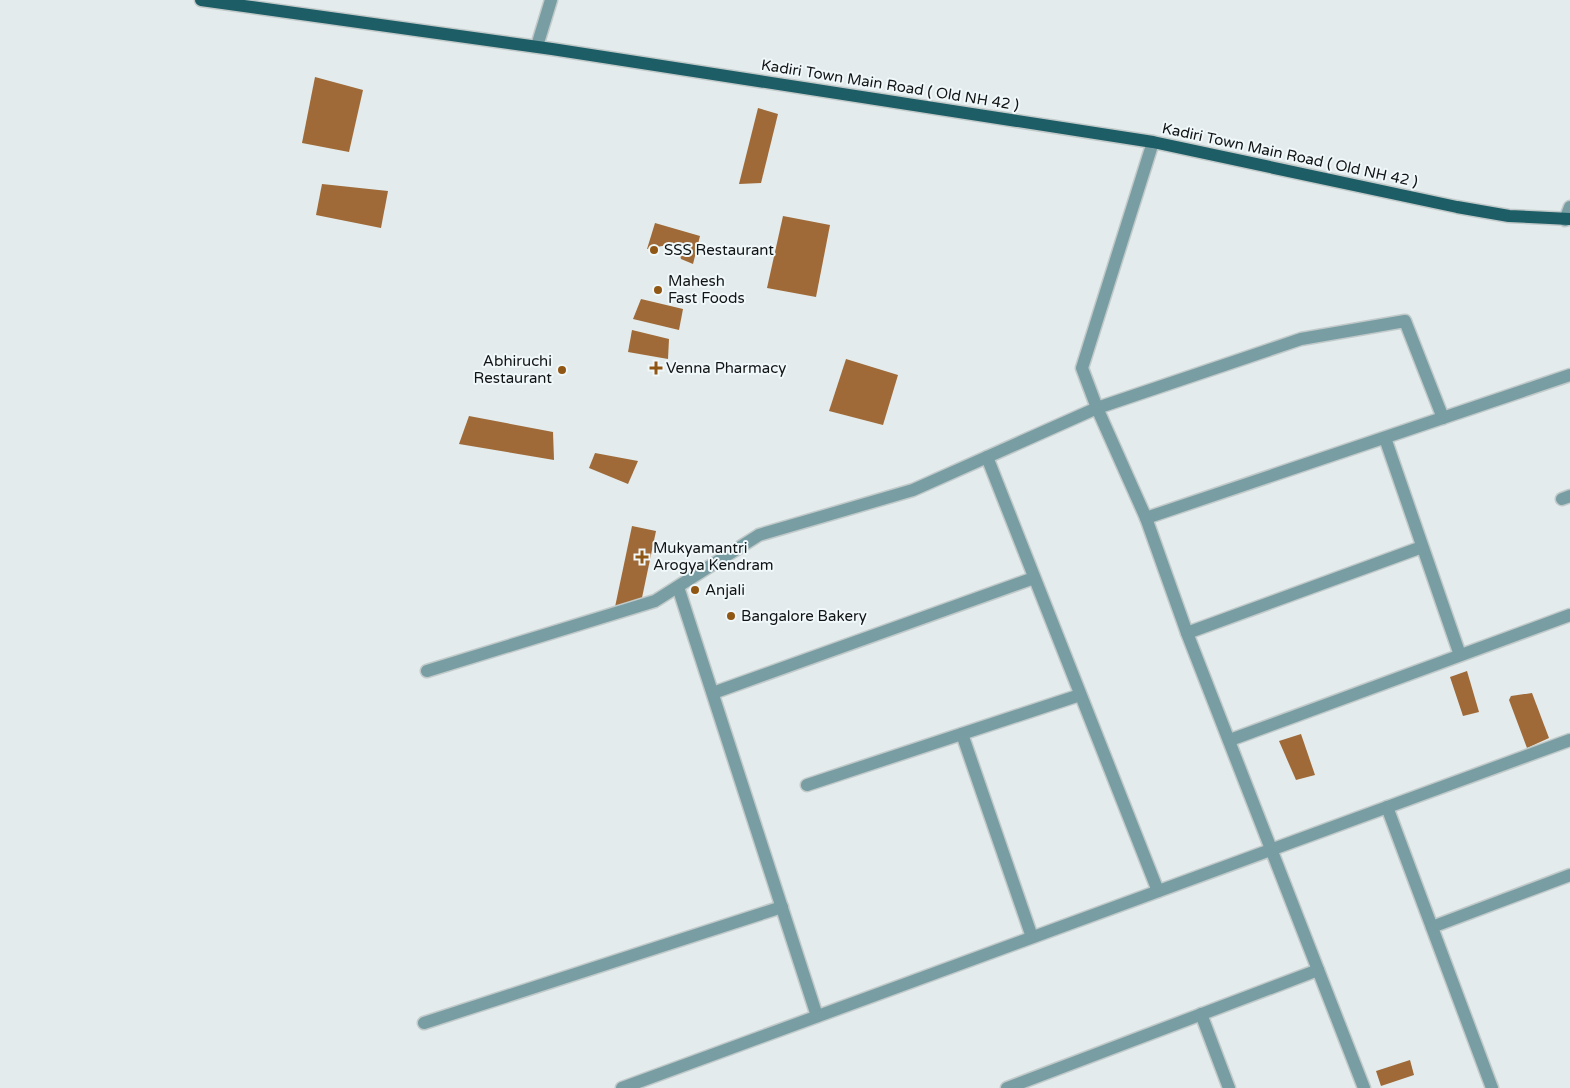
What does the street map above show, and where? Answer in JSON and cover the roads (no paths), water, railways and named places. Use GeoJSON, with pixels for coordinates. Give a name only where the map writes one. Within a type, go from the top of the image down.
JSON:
{"type":"FeatureCollection","features":[{"type":"Feature","properties":{"kind":"main road","name":"Kadiri Town Main Road ( Old NH 42 )"},"geometry":{"type":"LineString","coordinates":[[201,0],[537,46],[1153,142],[1457,207],[1509,216],[1567,220]]}},
{"type":"Feature","properties":{"kind":"street"},"geometry":{"type":"LineString","coordinates":[[537,46],[552,0]]}},
{"type":"Feature","properties":{"kind":"street"},"geometry":{"type":"LineString","coordinates":[[1153,142],[1082,368],[1097,408],[1146,518],[1187,632],[1364,1088]]}},
{"type":"Feature","properties":{"kind":"street"},"geometry":{"type":"LineString","coordinates":[[1567,220],[1570,207]]}},
{"type":"Feature","properties":{"kind":"street"},"geometry":{"type":"LineString","coordinates":[[427,672],[656,601],[759,535],[913,490],[1097,408],[1301,339],[1405,321],[1443,418]]}},
{"type":"Feature","properties":{"kind":"street"},"geometry":{"type":"LineString","coordinates":[[1146,518],[1570,375]]}},
{"type":"Feature","properties":{"kind":"street"},"geometry":{"type":"LineString","coordinates":[[1385,438],[1460,655]]}},
{"type":"Feature","properties":{"kind":"street"},"geometry":{"type":"LineString","coordinates":[[987,457],[1158,891]]}},
{"type":"Feature","properties":{"kind":"street"},"geometry":{"type":"LineString","coordinates":[[1187,632],[1422,547]]}},
{"type":"Feature","properties":{"kind":"street"},"geometry":{"type":"LineString","coordinates":[[713,693],[1034,578]]}},
{"type":"Feature","properties":{"kind":"street"},"geometry":{"type":"LineString","coordinates":[[678,587],[817,1016]]}},
{"type":"Feature","properties":{"kind":"street"},"geometry":{"type":"LineString","coordinates":[[1230,740],[1570,615]]}},
{"type":"Feature","properties":{"kind":"street"},"geometry":{"type":"LineString","coordinates":[[806,785],[1080,695]]}},
{"type":"Feature","properties":{"kind":"street"},"geometry":{"type":"LineString","coordinates":[[962,734],[1032,937]]}},
{"type":"Feature","properties":{"kind":"street"},"geometry":{"type":"LineString","coordinates":[[622,1088],[1570,740]]}},
{"type":"Feature","properties":{"kind":"street"},"geometry":{"type":"LineString","coordinates":[[1387,807],[1492,1088]]}},
{"type":"Feature","properties":{"kind":"street"},"geometry":{"type":"LineString","coordinates":[[1432,927],[1570,875]]}},
{"type":"Feature","properties":{"kind":"street"},"geometry":{"type":"LineString","coordinates":[[424,1023],[782,907]]}},
{"type":"Feature","properties":{"kind":"street"},"geometry":{"type":"LineString","coordinates":[[1007,1088],[1318,970]]}},
{"type":"Feature","properties":{"kind":"street"},"geometry":{"type":"LineString","coordinates":[[1202,1014],[1229,1088]]}},
{"type":"Feature","properties":{"kind":"place","name":"SSS Restaurant"},"geometry":{"type":"Point","coordinates":[654,250]}},
{"type":"Feature","properties":{"kind":"place","name":"Mahesh Fast Foods"},"geometry":{"type":"Point","coordinates":[658,290]}},
{"type":"Feature","properties":{"kind":"place","name":"Venna Pharmacy"},"geometry":{"type":"Point","coordinates":[656,368]}},
{"type":"Feature","properties":{"kind":"place","name":"Abhiruchi Restaurant"},"geometry":{"type":"Point","coordinates":[562,370]}},
{"type":"Feature","properties":{"kind":"place","name":"Mukyamantri Arogya Kendram"},"geometry":{"type":"Point","coordinates":[642,557]}},
{"type":"Feature","properties":{"kind":"place","name":"Anjali"},"geometry":{"type":"Point","coordinates":[695,590]}},
{"type":"Feature","properties":{"kind":"place","name":"Bangalore Bakery"},"geometry":{"type":"Point","coordinates":[731,616]}}]}
